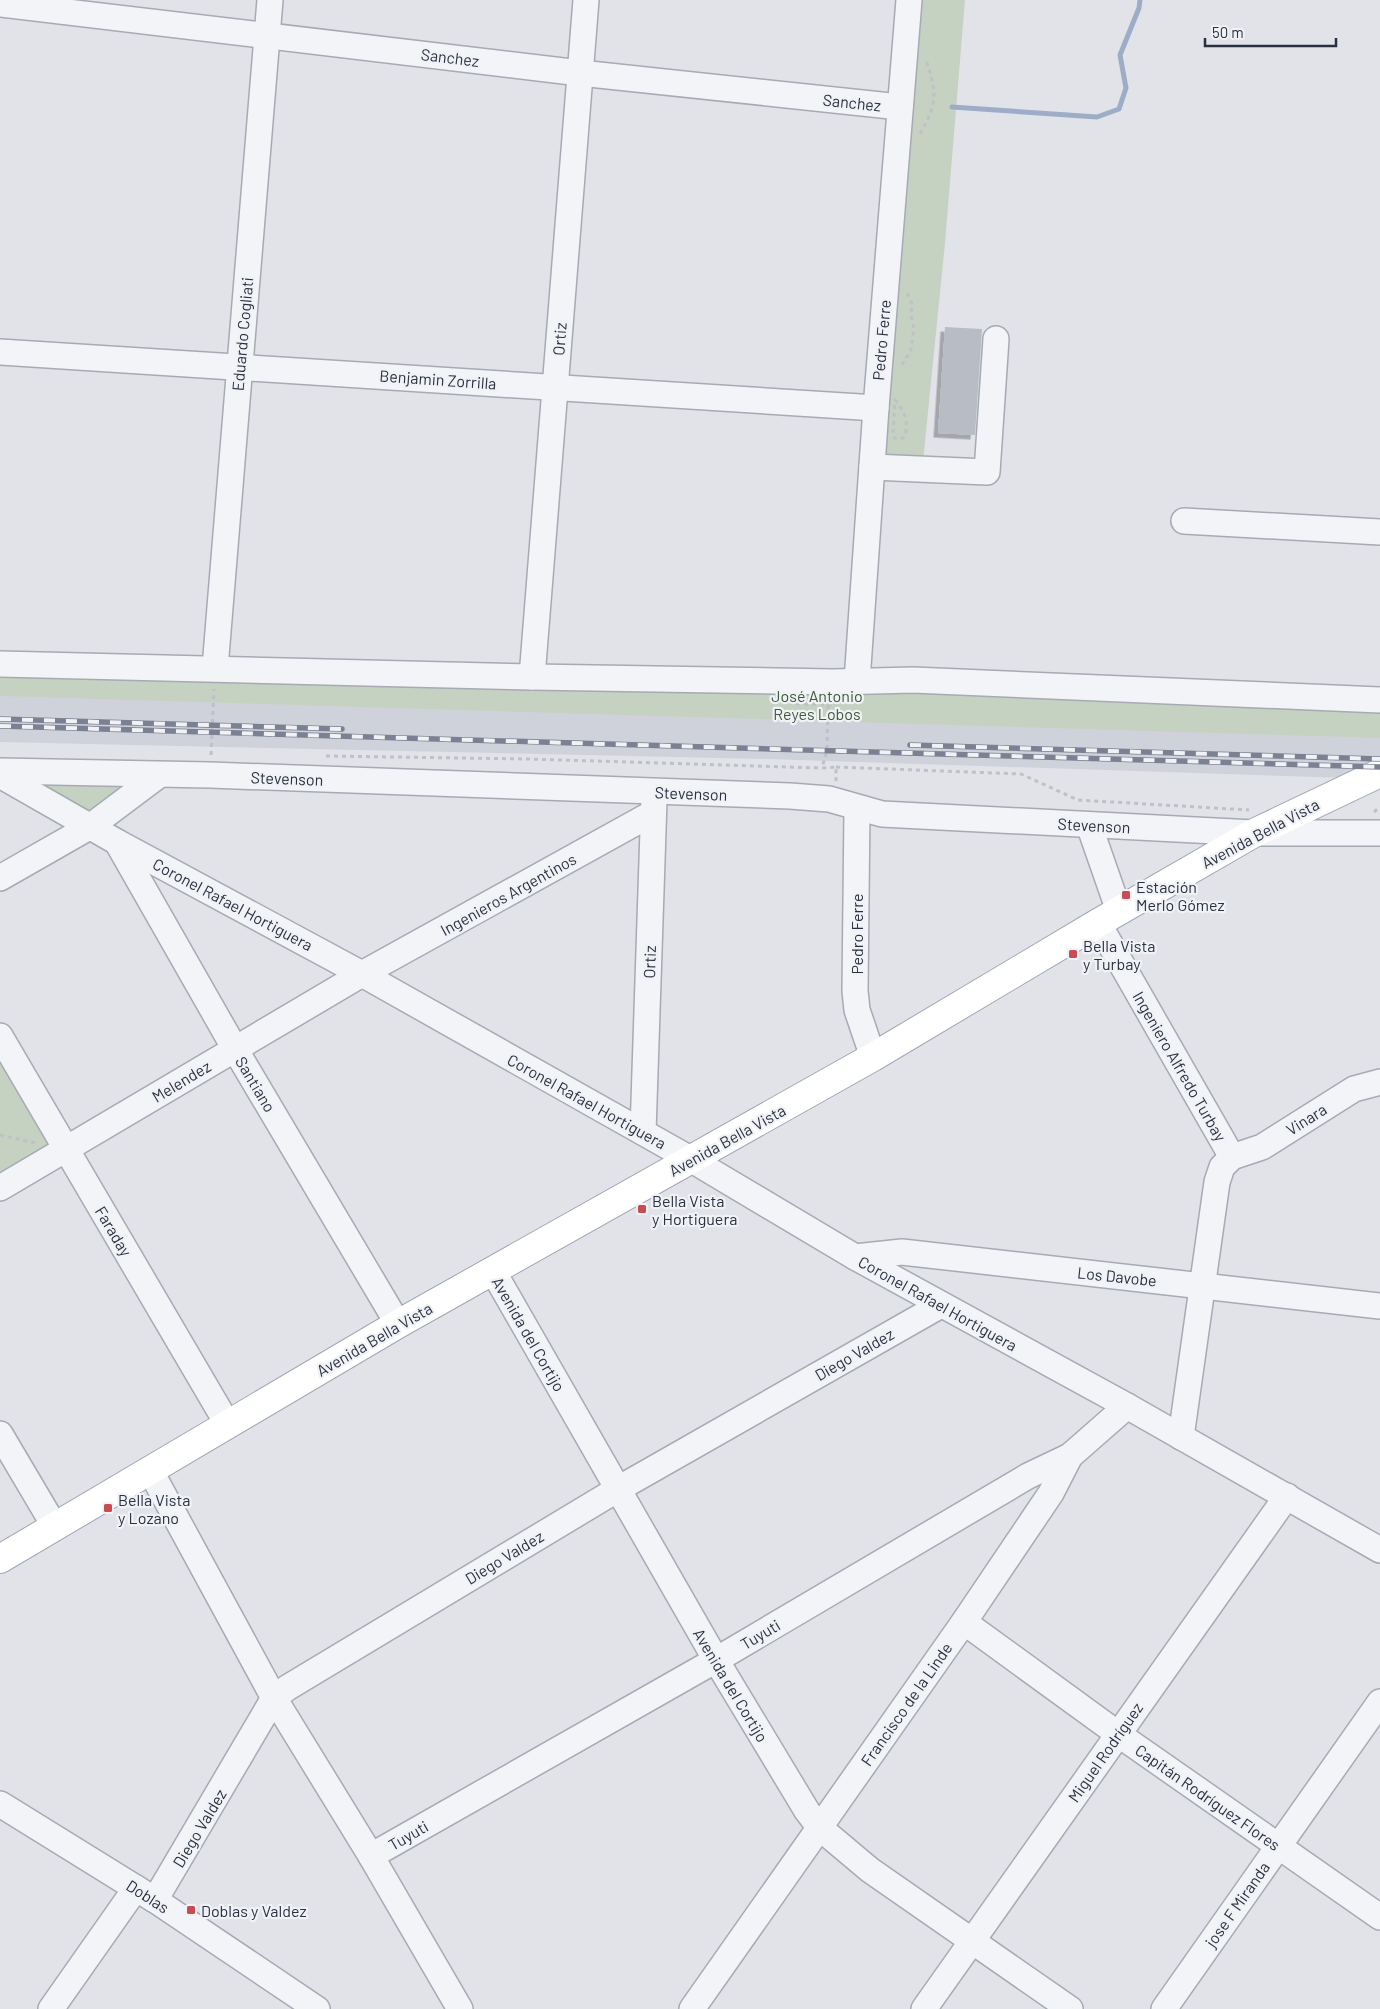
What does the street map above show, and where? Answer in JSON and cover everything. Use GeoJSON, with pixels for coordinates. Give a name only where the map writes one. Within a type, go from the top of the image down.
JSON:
{"type":"FeatureCollection","features":[{"type":"Feature","properties":{"kind":"main road","name":"Avenida Bella Vista"},"geometry":{"type":"LineString","coordinates":[[0,1560],[398,1324],[873,1057],[1108,917],[1256,820],[1380,773]]}},
{"type":"Feature","properties":{"kind":"street","name":"Eduardo Cogliati"},"geometry":{"type":"LineString","coordinates":[[215,668],[270,0]]}},
{"type":"Feature","properties":{"kind":"street","name":"Ortiz"},"geometry":{"type":"LineString","coordinates":[[532,677],[586,0]]}},
{"type":"Feature","properties":{"kind":"street","name":"Pedro Ferre"},"geometry":{"type":"LineString","coordinates":[[845,682],[872,467],[909,0]]}},
{"type":"Feature","properties":{"kind":"street","name":"Sanchez"},"geometry":{"type":"LineString","coordinates":[[0,4],[267,34],[580,73],[900,107]]}},
{"type":"Feature","properties":{"kind":"street"},"geometry":{"type":"LineString","coordinates":[[872,467],[987,472],[996,340]]}},
{"type":"Feature","properties":{"kind":"street","name":"Benjamin Zorrilla"},"geometry":{"type":"LineString","coordinates":[[0,352],[556,386],[876,408]]}},
{"type":"Feature","properties":{"kind":"street"},"geometry":{"type":"LineString","coordinates":[[1184,521],[1380,532]]}},
{"type":"Feature","properties":{"kind":"street"},"geometry":{"type":"LineString","coordinates":[[0,664],[532,677],[845,682],[913,680],[1380,700]]}},
{"type":"Feature","properties":{"kind":"street","name":"Stevenson"},"geometry":{"type":"LineString","coordinates":[[0,773],[159,775],[214,761],[654,803],[790,796],[829,799],[882,814],[1088,825],[1256,820],[1380,833]]}},
{"type":"Feature","properties":{"kind":"street","name":"Coronel Rafael Hortiguera"},"geometry":{"type":"LineString","coordinates":[[0,773],[117,842],[362,974],[692,1160],[855,1257],[1127,1406],[1380,1550]]}},
{"type":"Feature","properties":{"kind":"street"},"geometry":{"type":"LineString","coordinates":[[0,878],[90,826],[159,775]]}},
{"type":"Feature","properties":{"kind":"street","name":"Ortiz"},"geometry":{"type":"LineString","coordinates":[[643,1132],[654,803]]}},
{"type":"Feature","properties":{"kind":"street","name":"Ingenieros Argentinos"},"geometry":{"type":"LineString","coordinates":[[362,974],[654,803]]}},
{"type":"Feature","properties":{"kind":"street","name":"Pedro Ferre"},"geometry":{"type":"LineString","coordinates":[[847,805],[855,991],[857,1010],[873,1057]]}},
{"type":"Feature","properties":{"kind":"street","name":"Ingeniero Alfredo Turbay"},"geometry":{"type":"LineString","coordinates":[[1088,825],[1108,917],[1232,1157]]}},
{"type":"Feature","properties":{"kind":"street","name":"Santiano"},"geometry":{"type":"LineString","coordinates":[[117,842],[235,1049],[398,1324]]}},
{"type":"Feature","properties":{"kind":"street","name":"Melendez"},"geometry":{"type":"LineString","coordinates":[[0,1188],[362,974]]}},
{"type":"Feature","properties":{"kind":"street","name":"Faraday"},"geometry":{"type":"LineString","coordinates":[[0,1036],[228,1425]]}},
{"type":"Feature","properties":{"kind":"street","name":"Vinara"},"geometry":{"type":"LineString","coordinates":[[1232,1157],[1262,1147],[1354,1089],[1380,1082]]}},
{"type":"Feature","properties":{"kind":"street"},"geometry":{"type":"LineString","coordinates":[[1181,1437],[1217,1182],[1222,1168],[1232,1157]]}},
{"type":"Feature","properties":{"kind":"street","name":"Los Davobe"},"geometry":{"type":"LineString","coordinates":[[855,1257],[902,1252],[1380,1306]]}},
{"type":"Feature","properties":{"kind":"street","name":"Avenida del Cortijo"},"geometry":{"type":"LineString","coordinates":[[493,1271],[716,1660],[807,1811],[820,1828],[870,1870],[1070,2009]]}},
{"type":"Feature","properties":{"kind":"street","name":"Diego Valdez"},"geometry":{"type":"LineString","coordinates":[[52,2009],[146,1894],[274,1698],[287,1688],[618,1489],[941,1305]]}},
{"type":"Feature","properties":{"kind":"street","name":"Francisco de la Linde"},"geometry":{"type":"LineString","coordinates":[[692,2009],[964,1622],[1051,1493],[1070,1456],[1127,1406]]}},
{"type":"Feature","properties":{"kind":"street"},"geometry":{"type":"LineString","coordinates":[[0,1434],[55,1527]]}},
{"type":"Feature","properties":{"kind":"street","name":"Tuyuti"},"geometry":{"type":"LineString","coordinates":[[371,1856],[716,1660],[1028,1476],[1070,1456]]}},
{"type":"Feature","properties":{"kind":"street"},"geometry":{"type":"LineString","coordinates":[[150,1470],[274,1698],[371,1856],[460,2009]]}},
{"type":"Feature","properties":{"kind":"street","name":"Miguel Rodríguez"},"geometry":{"type":"LineString","coordinates":[[924,2009],[1287,1496]]}},
{"type":"Feature","properties":{"kind":"street","name":"Capitán Rodríguez Flores"},"geometry":{"type":"LineString","coordinates":[[964,1622],[1118,1734],[1380,1918]]}},
{"type":"Feature","properties":{"kind":"street","name":"jose F Miranda"},"geometry":{"type":"LineString","coordinates":[[1164,2009],[1380,1702]]}},
{"type":"Feature","properties":{"kind":"street","name":"Doblas"},"geometry":{"type":"LineString","coordinates":[[0,1804],[146,1894],[317,2009]]}},
{"type":"Feature","properties":{"kind":"path"},"geometry":{"type":"LineString","coordinates":[[897,372],[910,353],[914,328],[911,315],[912,304],[904,285]]}},
{"type":"Feature","properties":{"kind":"path"},"geometry":{"type":"LineString","coordinates":[[906,336],[911,338]]}},
{"type":"Feature","properties":{"kind":"path"},"geometry":{"type":"LineString","coordinates":[[895,400],[901,406],[906,434],[903,438],[894,438],[893,433],[895,400]]}},
{"type":"Feature","properties":{"kind":"path"},"geometry":{"type":"LineString","coordinates":[[214,761],[215,668]]}},
{"type":"Feature","properties":{"kind":"path"},"geometry":{"type":"LineString","coordinates":[[822,768],[827,750],[828,705],[845,682]]}},
{"type":"Feature","properties":{"kind":"path"},"geometry":{"type":"LineString","coordinates":[[318,756],[520,758],[1020,774],[1078,800],[1250,810],[1256,820]]}},
{"type":"Feature","properties":{"kind":"path"},"geometry":{"type":"LineString","coordinates":[[836,767],[847,805]]}},
{"type":"Feature","properties":{"kind":"shaded area"},"geometry":{"type":"Polygon","coordinates":[[[0,672],[1380,697],[1380,779],[767,759],[0,742],[0,672]]]}},
{"type":"Feature","properties":{"kind":"green space"},"geometry":{"type":"Polygon","coordinates":[[[920,0],[965,0],[945,243],[921,482],[882,478],[920,0]]]}},
{"type":"Feature","properties":{"kind":"green space","name":"José Antonio Reyes Lobos"},"geometry":{"type":"Polygon","coordinates":[[[0,670],[851,687],[1380,704],[1380,738],[0,696],[0,670]]]}},
{"type":"Feature","properties":{"kind":"green space"},"geometry":{"type":"Polygon","coordinates":[[[38,781],[117,782],[120,792],[93,815],[83,813],[38,781]]]}},
{"type":"Feature","properties":{"kind":"green space"},"geometry":{"type":"Polygon","coordinates":[[[0,1057],[51,1145],[0,1174],[0,1057]]]}},
{"type":"Feature","properties":{"kind":"building"},"geometry":{"type":"Polygon","coordinates":[[[945,327],[982,329],[975,435],[938,433],[945,327]]]}},
{"type":"Feature","properties":{"kind":"waterway"},"geometry":{"type":"LineString","coordinates":[[952,107],[1097,117],[1119,109],[1126,88],[1120,55],[1139,8],[1140,0]]}},
{"type":"Feature","properties":{"kind":"railway"},"geometry":{"type":"LineString","coordinates":[[0,719],[342,729]]}},
{"type":"Feature","properties":{"kind":"railway"},"geometry":{"type":"LineString","coordinates":[[0,726],[1380,767]]}},
{"type":"Feature","properties":{"kind":"railway"},"geometry":{"type":"LineString","coordinates":[[910,745],[1380,759]]}},
{"type":"Feature","properties":{"kind":"place","name":"Estación Merlo Gómez"},"geometry":{"type":"Point","coordinates":[1126,895]}},
{"type":"Feature","properties":{"kind":"place","name":"Bella Vista y Turbay"},"geometry":{"type":"Point","coordinates":[1073,954]}},
{"type":"Feature","properties":{"kind":"place","name":"Bella Vista y Hortiguera"},"geometry":{"type":"Point","coordinates":[642,1209]}},
{"type":"Feature","properties":{"kind":"place","name":"Bella Vista y Lozano"},"geometry":{"type":"Point","coordinates":[108,1508]}},
{"type":"Feature","properties":{"kind":"place","name":"Doblas y Valdez"},"geometry":{"type":"Point","coordinates":[191,1910]}}]}
